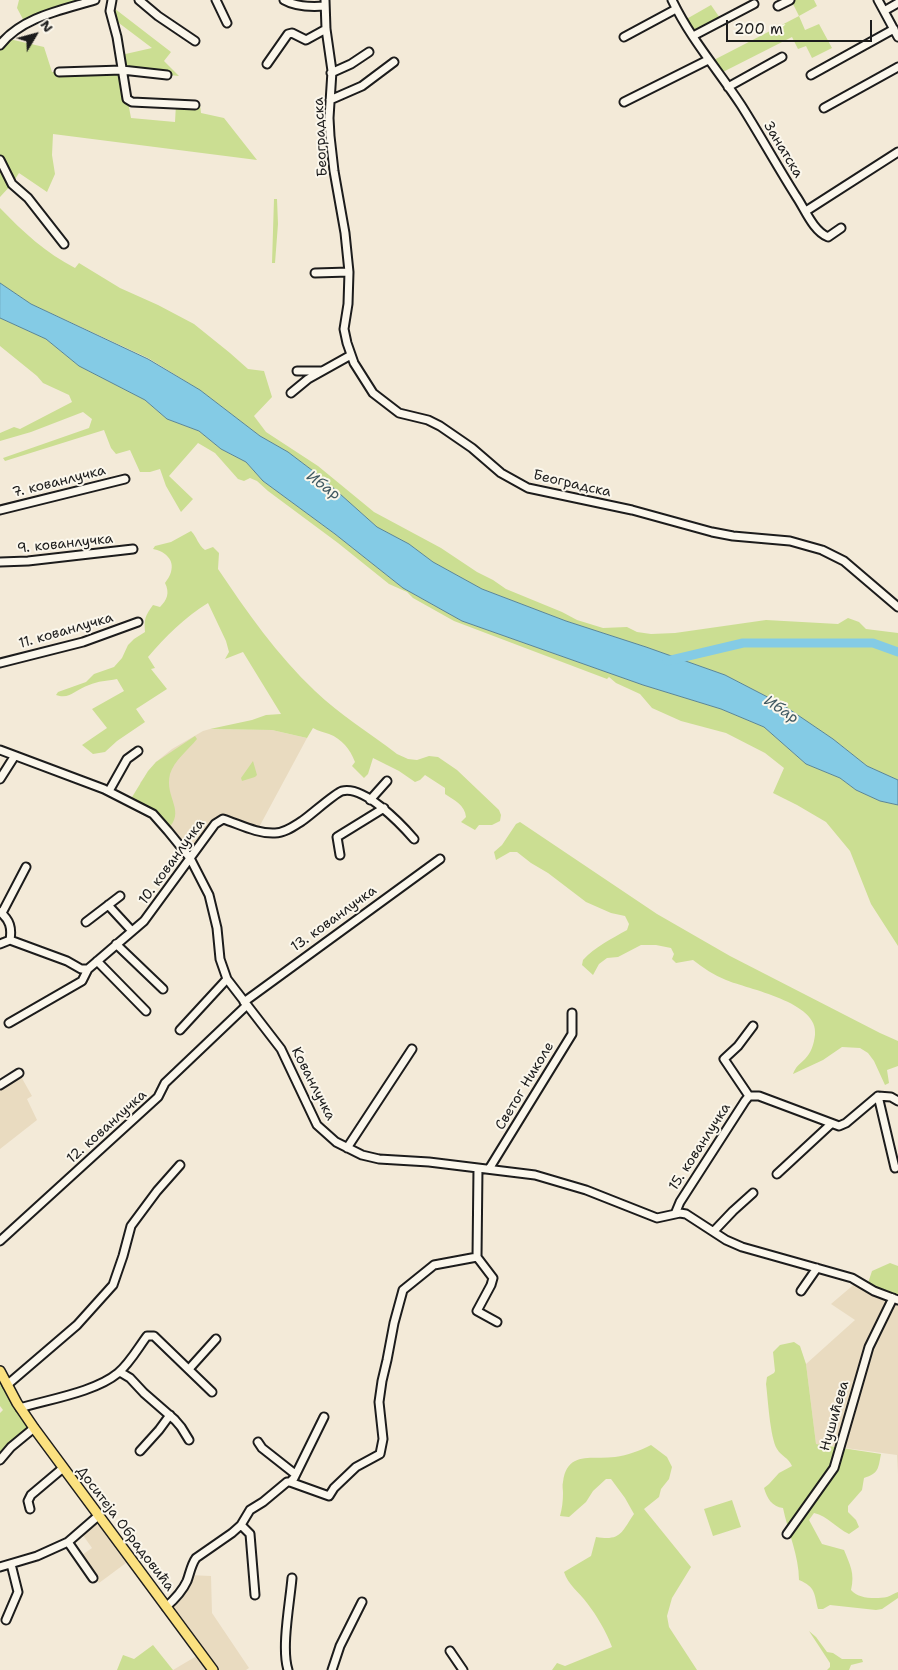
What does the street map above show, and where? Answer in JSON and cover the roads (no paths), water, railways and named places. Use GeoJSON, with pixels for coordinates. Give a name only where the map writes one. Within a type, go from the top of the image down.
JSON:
{"type":"FeatureCollection","features":[{"type":"Feature","properties":{"kind":"main road","name":"Доситеја Обрадовића"},"geometry":{"type":"LineString","coordinates":[[0,1371],[34,1428],[213,1670]]}},
{"type":"Feature","properties":{"kind":"street"},"geometry":{"type":"LineString","coordinates":[[0,45],[3,37],[25,23],[95,0]]}},
{"type":"Feature","properties":{"kind":"street"},"geometry":{"type":"LineString","coordinates":[[112,0],[110,12],[118,37],[127,99],[129,101],[195,105]]}},
{"type":"Feature","properties":{"kind":"street"},"geometry":{"type":"LineString","coordinates":[[139,0],[158,16],[195,41]]}},
{"type":"Feature","properties":{"kind":"street"},"geometry":{"type":"LineString","coordinates":[[216,0],[227,24]]}},
{"type":"Feature","properties":{"kind":"street"},"geometry":{"type":"LineString","coordinates":[[284,0],[309,7],[325,3]]}},
{"type":"Feature","properties":{"kind":"street","name":"Занатска"},"geometry":{"type":"LineString","coordinates":[[672,0],[692,36],[755,128],[779,170],[822,235],[828,237],[841,228]]}},
{"type":"Feature","properties":{"kind":"street"},"geometry":{"type":"LineString","coordinates":[[778,6],[790,0]]}},
{"type":"Feature","properties":{"kind":"street"},"geometry":{"type":"LineString","coordinates":[[878,0],[898,38]]}},
{"type":"Feature","properties":{"kind":"street","name":"Београдска"},"geometry":{"type":"LineString","coordinates":[[325,3],[331,73],[329,118],[334,171],[344,226],[349,272],[348,304],[344,329],[354,363],[366,384],[378,398],[399,413],[428,420],[440,426],[472,448],[501,474],[515,482],[536,490],[632,510],[712,532],[733,536],[782,540],[814,547],[844,561],[898,608]]}},
{"type":"Feature","properties":{"kind":"street"},"geometry":{"type":"LineString","coordinates":[[692,36],[754,4]]}},
{"type":"Feature","properties":{"kind":"street"},"geometry":{"type":"LineString","coordinates":[[884,11],[898,4]]}},
{"type":"Feature","properties":{"kind":"street"},"geometry":{"type":"LineString","coordinates":[[624,37],[676,9]]}},
{"type":"Feature","properties":{"kind":"street"},"geometry":{"type":"LineString","coordinates":[[267,64],[288,34],[292,33],[306,40],[326,28]]}},
{"type":"Feature","properties":{"kind":"street"},"geometry":{"type":"LineString","coordinates":[[811,75],[894,28]]}},
{"type":"Feature","properties":{"kind":"street"},"geometry":{"type":"LineString","coordinates":[[331,73],[351,64],[369,52]]}},
{"type":"Feature","properties":{"kind":"street"},"geometry":{"type":"LineString","coordinates":[[728,88],[782,57]]}},
{"type":"Feature","properties":{"kind":"street"},"geometry":{"type":"LineString","coordinates":[[624,102],[708,60]]}},
{"type":"Feature","properties":{"kind":"street"},"geometry":{"type":"LineString","coordinates":[[330,100],[362,86],[394,62]]}},
{"type":"Feature","properties":{"kind":"street"},"geometry":{"type":"LineString","coordinates":[[824,108],[898,67]]}},
{"type":"Feature","properties":{"kind":"street"},"geometry":{"type":"LineString","coordinates":[[59,72],[122,70],[167,75]]}},
{"type":"Feature","properties":{"kind":"street"},"geometry":{"type":"LineString","coordinates":[[806,211],[898,152]]}},
{"type":"Feature","properties":{"kind":"street"},"geometry":{"type":"LineString","coordinates":[[0,160],[12,184],[28,198],[64,244]]}},
{"type":"Feature","properties":{"kind":"street"},"geometry":{"type":"LineString","coordinates":[[315,273],[349,272]]}},
{"type":"Feature","properties":{"kind":"street"},"geometry":{"type":"LineString","coordinates":[[291,393],[308,379],[351,355]]}},
{"type":"Feature","properties":{"kind":"street"},"geometry":{"type":"LineString","coordinates":[[297,371],[322,371]]}},
{"type":"Feature","properties":{"kind":"street","name":"7. кованлучка"},"geometry":{"type":"LineString","coordinates":[[0,510],[125,479]]}},
{"type":"Feature","properties":{"kind":"street","name":"9. кованлучка"},"geometry":{"type":"LineString","coordinates":[[0,562],[28,561],[133,549]]}},
{"type":"Feature","properties":{"kind":"street","name":"11. кованлучка"},"geometry":{"type":"LineString","coordinates":[[0,663],[83,642],[138,622]]}},
{"type":"Feature","properties":{"kind":"street","name":"Кованлучка"},"geometry":{"type":"LineString","coordinates":[[0,750],[14,757],[109,791],[153,814],[190,858],[209,895],[217,928],[220,959],[228,979],[245,1004],[281,1049],[317,1125],[336,1142],[362,1155],[380,1159],[535,1175],[586,1190],[657,1218],[680,1213],[686,1214],[730,1242],[742,1247],[852,1278],[874,1291],[896,1299]]}},
{"type":"Feature","properties":{"kind":"street"},"geometry":{"type":"LineString","coordinates":[[109,791],[127,759],[138,751]]}},
{"type":"Feature","properties":{"kind":"street"},"geometry":{"type":"LineString","coordinates":[[0,779],[14,757]]}},
{"type":"Feature","properties":{"kind":"street"},"geometry":{"type":"LineString","coordinates":[[370,800],[387,781]]}},
{"type":"Feature","properties":{"kind":"street","name":"10. кованлучка"},"geometry":{"type":"LineString","coordinates":[[9,1023],[82,981],[88,969],[148,916],[216,824],[223,819],[257,831],[275,834],[288,830],[309,817],[342,791],[351,791],[384,808],[414,838]]}},
{"type":"Feature","properties":{"kind":"street"},"geometry":{"type":"LineString","coordinates":[[340,855],[337,837],[384,808]]}},
{"type":"Feature","properties":{"kind":"street","name":"13. кованлучка"},"geometry":{"type":"LineString","coordinates":[[245,1004],[440,859]]}},
{"type":"Feature","properties":{"kind":"street"},"geometry":{"type":"LineString","coordinates":[[10,940],[11,927],[1,913],[26,867]]}},
{"type":"Feature","properties":{"kind":"street","name":"10. кованлучка"},"geometry":{"type":"LineString","coordinates":[[86,922],[120,896]]}},
{"type":"Feature","properties":{"kind":"street"},"geometry":{"type":"LineString","coordinates":[[108,905],[132,931]]}},
{"type":"Feature","properties":{"kind":"street"},"geometry":{"type":"LineString","coordinates":[[0,944],[10,940],[81,969],[88,969]]}},
{"type":"Feature","properties":{"kind":"street"},"geometry":{"type":"LineString","coordinates":[[116,944],[163,989]]}},
{"type":"Feature","properties":{"kind":"street"},"geometry":{"type":"LineString","coordinates":[[97,961],[146,1011]]}},
{"type":"Feature","properties":{"kind":"street"},"geometry":{"type":"LineString","coordinates":[[180,1030],[228,979]]}},
{"type":"Feature","properties":{"kind":"street","name":"12. кованлучка"},"geometry":{"type":"LineString","coordinates":[[0,1241],[158,1097],[165,1083],[245,1004]]}},
{"type":"Feature","properties":{"kind":"street","name":"Светог Николе"},"geometry":{"type":"LineString","coordinates":[[489,1169],[572,1034],[572,1013]]}},
{"type":"Feature","properties":{"kind":"street","name":"15. кованлучка"},"geometry":{"type":"LineString","coordinates":[[749,1096],[724,1059],[738,1046],[753,1026]]}},
{"type":"Feature","properties":{"kind":"street"},"geometry":{"type":"LineString","coordinates":[[347,1148],[412,1049]]}},
{"type":"Feature","properties":{"kind":"street"},"geometry":{"type":"LineString","coordinates":[[0,1085],[19,1073]]}},
{"type":"Feature","properties":{"kind":"street","name":"15. кованлучка"},"geometry":{"type":"LineString","coordinates":[[749,1096],[759,1096],[831,1124]]}},
{"type":"Feature","properties":{"kind":"street","name":"15. кованлучка"},"geometry":{"type":"LineString","coordinates":[[675,1214],[680,1202],[749,1096]]}},
{"type":"Feature","properties":{"kind":"street"},"geometry":{"type":"LineString","coordinates":[[878,1096],[896,1168]]}},
{"type":"Feature","properties":{"kind":"street"},"geometry":{"type":"LineString","coordinates":[[777,1174],[831,1124],[839,1126],[846,1123],[878,1096],[891,1097],[898,1101]]}},
{"type":"Feature","properties":{"kind":"street"},"geometry":{"type":"LineString","coordinates":[[7,1385],[77,1325],[113,1285],[131,1226],[157,1191],[180,1165]]}},
{"type":"Feature","properties":{"kind":"street"},"geometry":{"type":"LineString","coordinates":[[478,1168],[477,1257],[493,1278],[477,1311],[497,1322]]}},
{"type":"Feature","properties":{"kind":"street"},"geometry":{"type":"LineString","coordinates":[[714,1232],[753,1193]]}},
{"type":"Feature","properties":{"kind":"street"},"geometry":{"type":"LineString","coordinates":[[290,1482],[329,1496],[334,1488],[356,1467],[380,1454],[383,1440],[379,1402],[394,1323],[403,1290],[434,1265],[477,1257]]}},
{"type":"Feature","properties":{"kind":"street"},"geometry":{"type":"LineString","coordinates":[[801,1291],[817,1268]]}},
{"type":"Feature","properties":{"kind":"street","name":"Нушићева"},"geometry":{"type":"LineString","coordinates":[[787,1534],[834,1468],[869,1347],[896,1299]]}},
{"type":"Feature","properties":{"kind":"street"},"geometry":{"type":"LineString","coordinates":[[19,1405],[94,1386],[108,1380],[120,1372],[150,1334],[212,1392]]}},
{"type":"Feature","properties":{"kind":"street"},"geometry":{"type":"LineString","coordinates":[[189,1369],[216,1340]]}},
{"type":"Feature","properties":{"kind":"street"},"geometry":{"type":"LineString","coordinates":[[120,1372],[130,1378],[144,1393],[170,1415],[189,1440]]}},
{"type":"Feature","properties":{"kind":"street"},"geometry":{"type":"LineString","coordinates":[[140,1451],[170,1415]]}},
{"type":"Feature","properties":{"kind":"street"},"geometry":{"type":"LineString","coordinates":[[166,1607],[179,1596],[196,1558],[217,1545],[241,1525],[250,1510],[294,1478],[324,1417]]}},
{"type":"Feature","properties":{"kind":"street"},"geometry":{"type":"LineString","coordinates":[[0,1460],[11,1447],[34,1428]]}},
{"type":"Feature","properties":{"kind":"street"},"geometry":{"type":"LineString","coordinates":[[258,1442],[269,1454],[296,1474]]}},
{"type":"Feature","properties":{"kind":"street"},"geometry":{"type":"LineString","coordinates":[[30,1509],[28,1501],[31,1495],[63,1468]]}},
{"type":"Feature","properties":{"kind":"street"},"geometry":{"type":"LineString","coordinates":[[0,1567],[37,1556],[68,1542],[98,1516]]}},
{"type":"Feature","properties":{"kind":"street"},"geometry":{"type":"LineString","coordinates":[[241,1525],[250,1534],[255,1595]]}},
{"type":"Feature","properties":{"kind":"street"},"geometry":{"type":"LineString","coordinates":[[68,1542],[93,1578]]}},
{"type":"Feature","properties":{"kind":"street"},"geometry":{"type":"LineString","coordinates":[[6,1620],[18,1592],[11,1564]]}},
{"type":"Feature","properties":{"kind":"street"},"geometry":{"type":"LineString","coordinates":[[288,1670],[286,1663],[287,1623],[292,1578]]}},
{"type":"Feature","properties":{"kind":"street"},"geometry":{"type":"LineString","coordinates":[[332,1670],[340,1646],[362,1602]]}},
{"type":"Feature","properties":{"kind":"street"},"geometry":{"type":"LineString","coordinates":[[450,1651],[463,1670]]}},
{"type":"Feature","properties":{"kind":"water"},"geometry":{"type":"Polygon","coordinates":[[[0,283],[31,304],[148,359],[200,390],[260,436],[288,452],[321,477],[377,527],[409,544],[433,562],[482,589],[566,621],[725,675],[783,705],[833,739],[867,766],[898,780],[898,805],[880,801],[856,790],[840,778],[806,764],[764,727],[721,709],[643,685],[462,621],[403,588],[335,534],[263,481],[246,462],[221,449],[199,431],[167,419],[145,400],[79,366],[46,339],[0,318],[0,283]]]}},
{"type":"Feature","properties":{"kind":"waterway","name":"Ибар"},"geometry":{"type":"LineString","coordinates":[[667,661],[743,643],[873,643],[898,652]]}}]}
